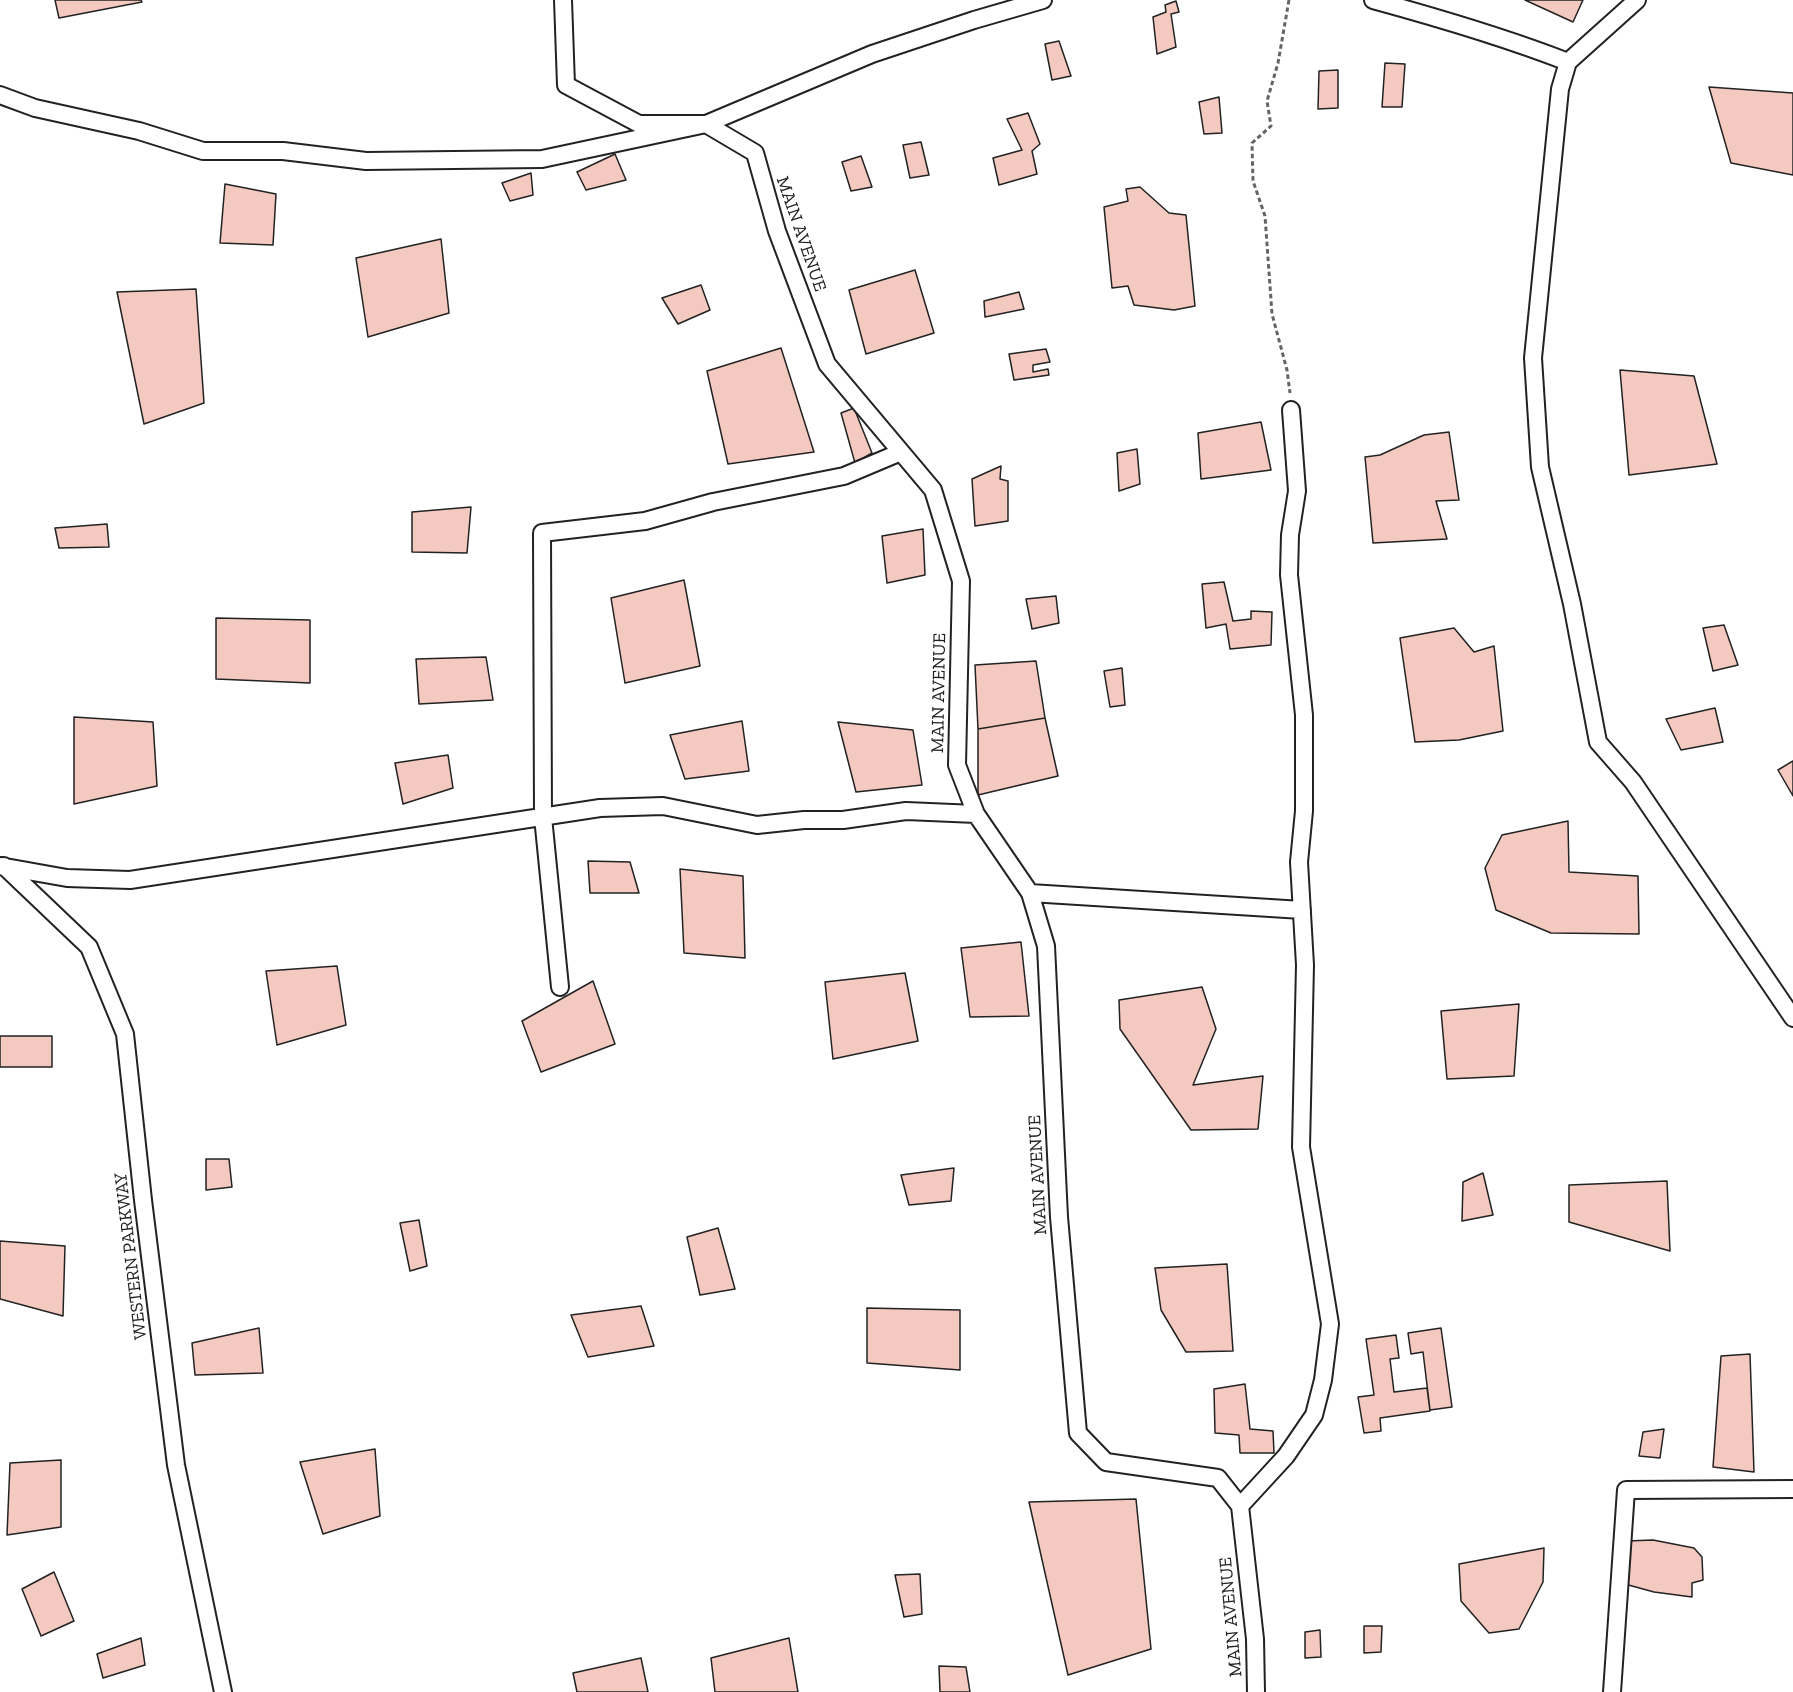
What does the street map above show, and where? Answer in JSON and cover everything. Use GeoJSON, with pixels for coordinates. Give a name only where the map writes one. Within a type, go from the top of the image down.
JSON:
{"type":"FeatureCollection","features":[{"type":"Feature","properties":{"kind":"street"},"geometry":{"type":"LineString","coordinates":[[562,0],[566,85],[639,124],[706,124]]}},
{"type":"Feature","properties":{"kind":"street"},"geometry":{"type":"LineString","coordinates":[[0,95],[35,108],[140,131],[203,151],[283,151],[366,161],[542,159],[706,124],[872,54],[1043,0]]}},
{"type":"Feature","properties":{"kind":"street"},"geometry":{"type":"LineString","coordinates":[[1373,0],[1457,23],[1528,46],[1568,62]]}},
{"type":"Feature","properties":{"kind":"street"},"geometry":{"type":"LineString","coordinates":[[1636,0],[1568,62],[1560,89],[1533,358],[1540,467],[1572,604],[1598,742],[1633,782],[1793,1018]]}},
{"type":"Feature","properties":{"kind":"street","name":"MAIN AVENUE"},"geometry":{"type":"LineString","coordinates":[[706,124],[755,153],[777,231],[827,364],[933,490],[961,581],[957,765],[976,814],[1030,893],[1046,946],[1059,1217],[1078,1433],[1107,1462],[1218,1478],[1240,1506],[1255,1639],[1256,1692]]}},
{"type":"Feature","properties":{"kind":"street"},"geometry":{"type":"LineString","coordinates":[[1240,1506],[1286,1456],[1314,1415],[1323,1380],[1330,1324],[1301,1147],[1305,965],[1299,862],[1304,811],[1304,716],[1289,575],[1290,535],[1297,491],[1291,410]]}},
{"type":"Feature","properties":{"kind":"street"},"geometry":{"type":"LineString","coordinates":[[560,987],[543,818],[542,533],[645,522],[713,502],[844,476],[901,452]]}},
{"type":"Feature","properties":{"kind":"street"},"geometry":{"type":"LineString","coordinates":[[1,862],[67,878],[130,880],[600,808],[663,806],[757,825],[804,820],[843,820],[906,812],[976,814]]}},
{"type":"Feature","properties":{"kind":"street","name":"WESTERN PARKWAY"},"geometry":{"type":"LineString","coordinates":[[1,862],[89,946],[125,1034],[176,1465],[223,1692]]}},
{"type":"Feature","properties":{"kind":"street"},"geometry":{"type":"LineString","coordinates":[[1030,893],[1302,910]]}},
{"type":"Feature","properties":{"kind":"street"},"geometry":{"type":"LineString","coordinates":[[1612,1692],[1626,1490],[1793,1489]]}},
{"type":"Feature","properties":{"kind":"path"},"geometry":{"type":"LineString","coordinates":[[1289,0],[1278,63],[1267,101],[1271,126],[1252,143],[1253,181],[1265,216],[1272,314],[1287,370],[1291,410]]}},
{"type":"Feature","properties":{"kind":"building"},"geometry":{"type":"Polygon","coordinates":[[[55,0],[141,0],[142,2],[59,18],[55,0]]]}},
{"type":"Feature","properties":{"kind":"building"},"geometry":{"type":"Polygon","coordinates":[[[1525,0],[1583,0],[1573,22],[1525,0]]]}},
{"type":"Feature","properties":{"kind":"building"},"geometry":{"type":"Polygon","coordinates":[[[1176,1],[1179,12],[1171,14],[1176,47],[1157,54],[1153,17],[1166,12],[1165,5],[1176,1]]]}},
{"type":"Feature","properties":{"kind":"building"},"geometry":{"type":"Polygon","coordinates":[[[1059,41],[1071,76],[1052,80],[1045,44],[1059,41]]]}},
{"type":"Feature","properties":{"kind":"building"},"geometry":{"type":"Polygon","coordinates":[[[1385,63],[1405,64],[1402,107],[1382,107],[1385,63]]]}},
{"type":"Feature","properties":{"kind":"building"},"geometry":{"type":"Polygon","coordinates":[[[1338,70],[1338,108],[1318,109],[1319,71],[1338,70]]]}},
{"type":"Feature","properties":{"kind":"building"},"geometry":{"type":"Polygon","coordinates":[[[1709,87],[1793,93],[1793,175],[1731,163],[1709,87]]]}},
{"type":"Feature","properties":{"kind":"building"},"geometry":{"type":"Polygon","coordinates":[[[1219,97],[1222,133],[1204,134],[1199,102],[1219,97]]]}},
{"type":"Feature","properties":{"kind":"building"},"geometry":{"type":"Polygon","coordinates":[[[1028,113],[1040,144],[1032,151],[1037,174],[999,185],[993,158],[1022,150],[1007,119],[1028,113]]]}},
{"type":"Feature","properties":{"kind":"building"},"geometry":{"type":"Polygon","coordinates":[[[921,142],[929,175],[910,178],[903,145],[921,142]]]}},
{"type":"Feature","properties":{"kind":"building"},"geometry":{"type":"Polygon","coordinates":[[[615,154],[626,180],[586,190],[577,172],[615,154]]]}},
{"type":"Feature","properties":{"kind":"building"},"geometry":{"type":"Polygon","coordinates":[[[861,156],[872,187],[851,191],[842,162],[861,156]]]}},
{"type":"Feature","properties":{"kind":"building"},"geometry":{"type":"Polygon","coordinates":[[[531,173],[533,195],[510,201],[502,183],[531,173]]]}},
{"type":"Feature","properties":{"kind":"building"},"geometry":{"type":"Polygon","coordinates":[[[225,184],[276,194],[273,245],[220,243],[225,184]]]}},
{"type":"Feature","properties":{"kind":"building"},"geometry":{"type":"Polygon","coordinates":[[[1140,187],[1169,213],[1186,215],[1195,306],[1174,310],[1134,305],[1128,286],[1112,288],[1104,207],[1128,201],[1126,189],[1140,187]]]}},
{"type":"Feature","properties":{"kind":"building"},"geometry":{"type":"Polygon","coordinates":[[[441,239],[449,313],[368,337],[356,258],[441,239]]]}},
{"type":"Feature","properties":{"kind":"building"},"geometry":{"type":"Polygon","coordinates":[[[915,270],[934,333],[866,354],[849,290],[915,270]]]}},
{"type":"Feature","properties":{"kind":"building"},"geometry":{"type":"Polygon","coordinates":[[[701,285],[710,310],[678,324],[662,298],[701,285]]]}},
{"type":"Feature","properties":{"kind":"building"},"geometry":{"type":"Polygon","coordinates":[[[196,289],[204,403],[144,424],[117,292],[196,289]]]}},
{"type":"Feature","properties":{"kind":"building"},"geometry":{"type":"Polygon","coordinates":[[[1019,292],[1024,309],[985,317],[984,301],[1019,292]]]}},
{"type":"Feature","properties":{"kind":"building"},"geometry":{"type":"Polygon","coordinates":[[[781,348],[814,452],[728,464],[707,371],[781,348]]]}},
{"type":"Feature","properties":{"kind":"building"},"geometry":{"type":"Polygon","coordinates":[[[1046,349],[1050,362],[1033,365],[1033,372],[1048,369],[1049,375],[1014,380],[1009,354],[1046,349]]]}},
{"type":"Feature","properties":{"kind":"building"},"geometry":{"type":"Polygon","coordinates":[[[1620,370],[1694,376],[1717,464],[1629,475],[1620,370]]]}},
{"type":"Feature","properties":{"kind":"building"},"geometry":{"type":"Polygon","coordinates":[[[854,408],[872,453],[855,463],[841,413],[854,408]]]}},
{"type":"Feature","properties":{"kind":"building"},"geometry":{"type":"Polygon","coordinates":[[[1261,422],[1271,470],[1201,479],[1198,433],[1261,422]]]}},
{"type":"Feature","properties":{"kind":"building"},"geometry":{"type":"Polygon","coordinates":[[[1449,432],[1459,500],[1436,501],[1447,539],[1373,543],[1365,457],[1380,455],[1424,435],[1449,432]]]}},
{"type":"Feature","properties":{"kind":"building"},"geometry":{"type":"Polygon","coordinates":[[[1137,449],[1140,484],[1119,491],[1117,453],[1137,449]]]}},
{"type":"Feature","properties":{"kind":"building"},"geometry":{"type":"Polygon","coordinates":[[[1001,466],[1000,479],[1008,481],[1008,521],[975,526],[972,479],[1001,466]]]}},
{"type":"Feature","properties":{"kind":"building"},"geometry":{"type":"Polygon","coordinates":[[[471,507],[467,553],[412,552],[412,512],[471,507]]]}},
{"type":"Feature","properties":{"kind":"building"},"geometry":{"type":"Polygon","coordinates":[[[107,524],[109,547],[59,548],[55,528],[107,524]]]}},
{"type":"Feature","properties":{"kind":"building"},"geometry":{"type":"Polygon","coordinates":[[[923,529],[925,575],[887,583],[882,536],[923,529]]]}},
{"type":"Feature","properties":{"kind":"building"},"geometry":{"type":"Polygon","coordinates":[[[684,580],[700,666],[625,683],[611,598],[684,580]]]}},
{"type":"Feature","properties":{"kind":"building"},"geometry":{"type":"Polygon","coordinates":[[[1224,582],[1233,621],[1251,619],[1251,611],[1272,612],[1271,645],[1230,649],[1226,624],[1206,628],[1202,584],[1224,582]]]}},
{"type":"Feature","properties":{"kind":"building"},"geometry":{"type":"Polygon","coordinates":[[[1056,596],[1059,623],[1032,629],[1026,599],[1056,596]]]}},
{"type":"Feature","properties":{"kind":"building"},"geometry":{"type":"Polygon","coordinates":[[[216,618],[310,620],[310,683],[216,679],[216,618]]]}},
{"type":"Feature","properties":{"kind":"building"},"geometry":{"type":"Polygon","coordinates":[[[1724,625],[1738,665],[1713,671],[1703,628],[1724,625]]]}},
{"type":"Feature","properties":{"kind":"building"},"geometry":{"type":"Polygon","coordinates":[[[1454,628],[1474,652],[1494,646],[1503,731],[1459,740],[1415,742],[1400,638],[1454,628]]]}},
{"type":"Feature","properties":{"kind":"building"},"geometry":{"type":"Polygon","coordinates":[[[486,657],[493,700],[419,704],[416,659],[486,657]]]}},
{"type":"Feature","properties":{"kind":"building"},"geometry":{"type":"Polygon","coordinates":[[[1036,661],[1045,718],[978,729],[975,665],[1036,661]]]}},
{"type":"Feature","properties":{"kind":"building"},"geometry":{"type":"Polygon","coordinates":[[[1122,668],[1125,705],[1110,707],[1104,671],[1122,668]]]}},
{"type":"Feature","properties":{"kind":"building"},"geometry":{"type":"Polygon","coordinates":[[[1715,708],[1723,742],[1681,750],[1666,719],[1715,708]]]}},
{"type":"Feature","properties":{"kind":"building"},"geometry":{"type":"Polygon","coordinates":[[[74,717],[153,722],[157,786],[74,804],[74,717]]]}},
{"type":"Feature","properties":{"kind":"building"},"geometry":{"type":"Polygon","coordinates":[[[1045,718],[1058,776],[978,795],[978,729],[1045,718]]]}},
{"type":"Feature","properties":{"kind":"building"},"geometry":{"type":"Polygon","coordinates":[[[742,721],[749,771],[685,779],[670,735],[742,721]]]}},
{"type":"Feature","properties":{"kind":"building"},"geometry":{"type":"Polygon","coordinates":[[[838,722],[913,730],[922,785],[856,792],[838,722]]]}},
{"type":"Feature","properties":{"kind":"building"},"geometry":{"type":"Polygon","coordinates":[[[448,755],[453,788],[403,804],[395,763],[448,755]]]}},
{"type":"Feature","properties":{"kind":"building"},"geometry":{"type":"Polygon","coordinates":[[[1793,761],[1793,796],[1778,770],[1793,761]]]}},
{"type":"Feature","properties":{"kind":"building"},"geometry":{"type":"Polygon","coordinates":[[[1568,821],[1569,872],[1638,876],[1639,934],[1551,933],[1496,910],[1485,868],[1502,835],[1568,821]]]}},
{"type":"Feature","properties":{"kind":"building"},"geometry":{"type":"Polygon","coordinates":[[[588,861],[630,862],[639,893],[590,893],[588,861]]]}},
{"type":"Feature","properties":{"kind":"building"},"geometry":{"type":"Polygon","coordinates":[[[680,869],[743,876],[745,958],[684,953],[680,869]]]}},
{"type":"Feature","properties":{"kind":"building"},"geometry":{"type":"Polygon","coordinates":[[[1021,942],[1029,1016],[970,1017],[961,948],[1021,942]]]}},
{"type":"Feature","properties":{"kind":"building"},"geometry":{"type":"Polygon","coordinates":[[[337,966],[346,1025],[277,1045],[266,971],[337,966]]]}},
{"type":"Feature","properties":{"kind":"building"},"geometry":{"type":"Polygon","coordinates":[[[905,973],[918,1041],[833,1059],[825,982],[905,973]]]}},
{"type":"Feature","properties":{"kind":"building"},"geometry":{"type":"Polygon","coordinates":[[[593,981],[615,1044],[541,1072],[522,1021],[593,981]]]}},
{"type":"Feature","properties":{"kind":"building"},"geometry":{"type":"Polygon","coordinates":[[[1202,987],[1216,1029],[1193,1085],[1263,1076],[1258,1129],[1191,1130],[1120,1029],[1119,1000],[1202,987]]]}},
{"type":"Feature","properties":{"kind":"building"},"geometry":{"type":"Polygon","coordinates":[[[1519,1004],[1514,1076],[1447,1079],[1441,1011],[1519,1004]]]}},
{"type":"Feature","properties":{"kind":"building"},"geometry":{"type":"Polygon","coordinates":[[[0,1036],[52,1036],[52,1067],[0,1067],[0,1036]]]}},
{"type":"Feature","properties":{"kind":"building"},"geometry":{"type":"Polygon","coordinates":[[[206,1159],[229,1159],[232,1187],[206,1190],[206,1159]]]}},
{"type":"Feature","properties":{"kind":"building"},"geometry":{"type":"Polygon","coordinates":[[[954,1168],[951,1201],[909,1205],[901,1175],[954,1168]]]}},
{"type":"Feature","properties":{"kind":"building"},"geometry":{"type":"Polygon","coordinates":[[[1483,1173],[1493,1215],[1462,1221],[1463,1182],[1483,1173]]]}},
{"type":"Feature","properties":{"kind":"building"},"geometry":{"type":"Polygon","coordinates":[[[1667,1181],[1670,1251],[1569,1222],[1569,1185],[1667,1181]]]}},
{"type":"Feature","properties":{"kind":"building"},"geometry":{"type":"Polygon","coordinates":[[[419,1220],[427,1266],[410,1271],[400,1223],[419,1220]]]}},
{"type":"Feature","properties":{"kind":"building"},"geometry":{"type":"Polygon","coordinates":[[[718,1228],[735,1289],[700,1295],[687,1237],[718,1228]]]}},
{"type":"Feature","properties":{"kind":"building"},"geometry":{"type":"Polygon","coordinates":[[[0,1241],[65,1246],[63,1316],[0,1299],[0,1241]]]}},
{"type":"Feature","properties":{"kind":"building"},"geometry":{"type":"Polygon","coordinates":[[[1227,1264],[1233,1351],[1186,1352],[1161,1310],[1155,1268],[1227,1264]]]}},
{"type":"Feature","properties":{"kind":"building"},"geometry":{"type":"Polygon","coordinates":[[[641,1306],[654,1346],[588,1357],[571,1315],[641,1306]]]}},
{"type":"Feature","properties":{"kind":"building"},"geometry":{"type":"Polygon","coordinates":[[[867,1308],[960,1310],[960,1370],[867,1363],[867,1308]]]}},
{"type":"Feature","properties":{"kind":"building"},"geometry":{"type":"Polygon","coordinates":[[[259,1328],[263,1373],[195,1375],[192,1343],[259,1328]]]}},
{"type":"Feature","properties":{"kind":"building"},"geometry":{"type":"Polygon","coordinates":[[[1441,1328],[1452,1407],[1430,1410],[1423,1352],[1411,1354],[1408,1333],[1441,1328]]]}},
{"type":"Feature","properties":{"kind":"building"},"geometry":{"type":"Polygon","coordinates":[[[1396,1335],[1399,1358],[1390,1359],[1394,1392],[1427,1388],[1430,1411],[1380,1418],[1381,1431],[1364,1433],[1358,1397],[1374,1395],[1366,1339],[1396,1335]]]}},
{"type":"Feature","properties":{"kind":"building"},"geometry":{"type":"Polygon","coordinates":[[[1750,1354],[1754,1472],[1713,1467],[1721,1356],[1750,1354]]]}},
{"type":"Feature","properties":{"kind":"building"},"geometry":{"type":"Polygon","coordinates":[[[1245,1384],[1250,1429],[1273,1431],[1274,1453],[1240,1453],[1239,1435],[1215,1433],[1214,1389],[1245,1384]]]}},
{"type":"Feature","properties":{"kind":"building"},"geometry":{"type":"Polygon","coordinates":[[[1664,1429],[1660,1458],[1639,1456],[1643,1432],[1664,1429]]]}},
{"type":"Feature","properties":{"kind":"building"},"geometry":{"type":"Polygon","coordinates":[[[375,1449],[380,1516],[323,1534],[300,1462],[375,1449]]]}},
{"type":"Feature","properties":{"kind":"building"},"geometry":{"type":"Polygon","coordinates":[[[61,1460],[61,1527],[7,1535],[10,1463],[61,1460]]]}},
{"type":"Feature","properties":{"kind":"building"},"geometry":{"type":"Polygon","coordinates":[[[1136,1499],[1151,1649],[1068,1675],[1029,1502],[1136,1499]]]}},
{"type":"Feature","properties":{"kind":"building"},"geometry":{"type":"Polygon","coordinates":[[[1653,1540],[1694,1548],[1702,1557],[1703,1580],[1692,1583],[1692,1597],[1654,1592],[1621,1583],[1626,1541],[1653,1540]]]}},
{"type":"Feature","properties":{"kind":"building"},"geometry":{"type":"Polygon","coordinates":[[[1544,1548],[1543,1582],[1519,1629],[1489,1633],[1461,1601],[1459,1564],[1544,1548]]]}},
{"type":"Feature","properties":{"kind":"building"},"geometry":{"type":"Polygon","coordinates":[[[54,1572],[74,1621],[41,1636],[22,1589],[54,1572]]]}},
{"type":"Feature","properties":{"kind":"building"},"geometry":{"type":"Polygon","coordinates":[[[920,1574],[922,1614],[904,1617],[895,1575],[920,1574]]]}},
{"type":"Feature","properties":{"kind":"building"},"geometry":{"type":"Polygon","coordinates":[[[1364,1626],[1382,1626],[1381,1652],[1364,1653],[1364,1626]]]}},
{"type":"Feature","properties":{"kind":"building"},"geometry":{"type":"Polygon","coordinates":[[[1320,1630],[1321,1657],[1305,1658],[1305,1632],[1320,1630]]]}},
{"type":"Feature","properties":{"kind":"building"},"geometry":{"type":"Polygon","coordinates":[[[141,1638],[145,1665],[103,1678],[97,1654],[141,1638]]]}},
{"type":"Feature","properties":{"kind":"building"},"geometry":{"type":"Polygon","coordinates":[[[789,1638],[798,1692],[715,1692],[711,1658],[789,1638]]]}},
{"type":"Feature","properties":{"kind":"building"},"geometry":{"type":"Polygon","coordinates":[[[641,1658],[648,1692],[577,1692],[573,1673],[641,1658]]]}},
{"type":"Feature","properties":{"kind":"building"},"geometry":{"type":"Polygon","coordinates":[[[939,1666],[966,1667],[970,1692],[940,1692],[939,1666]]]}}]}
